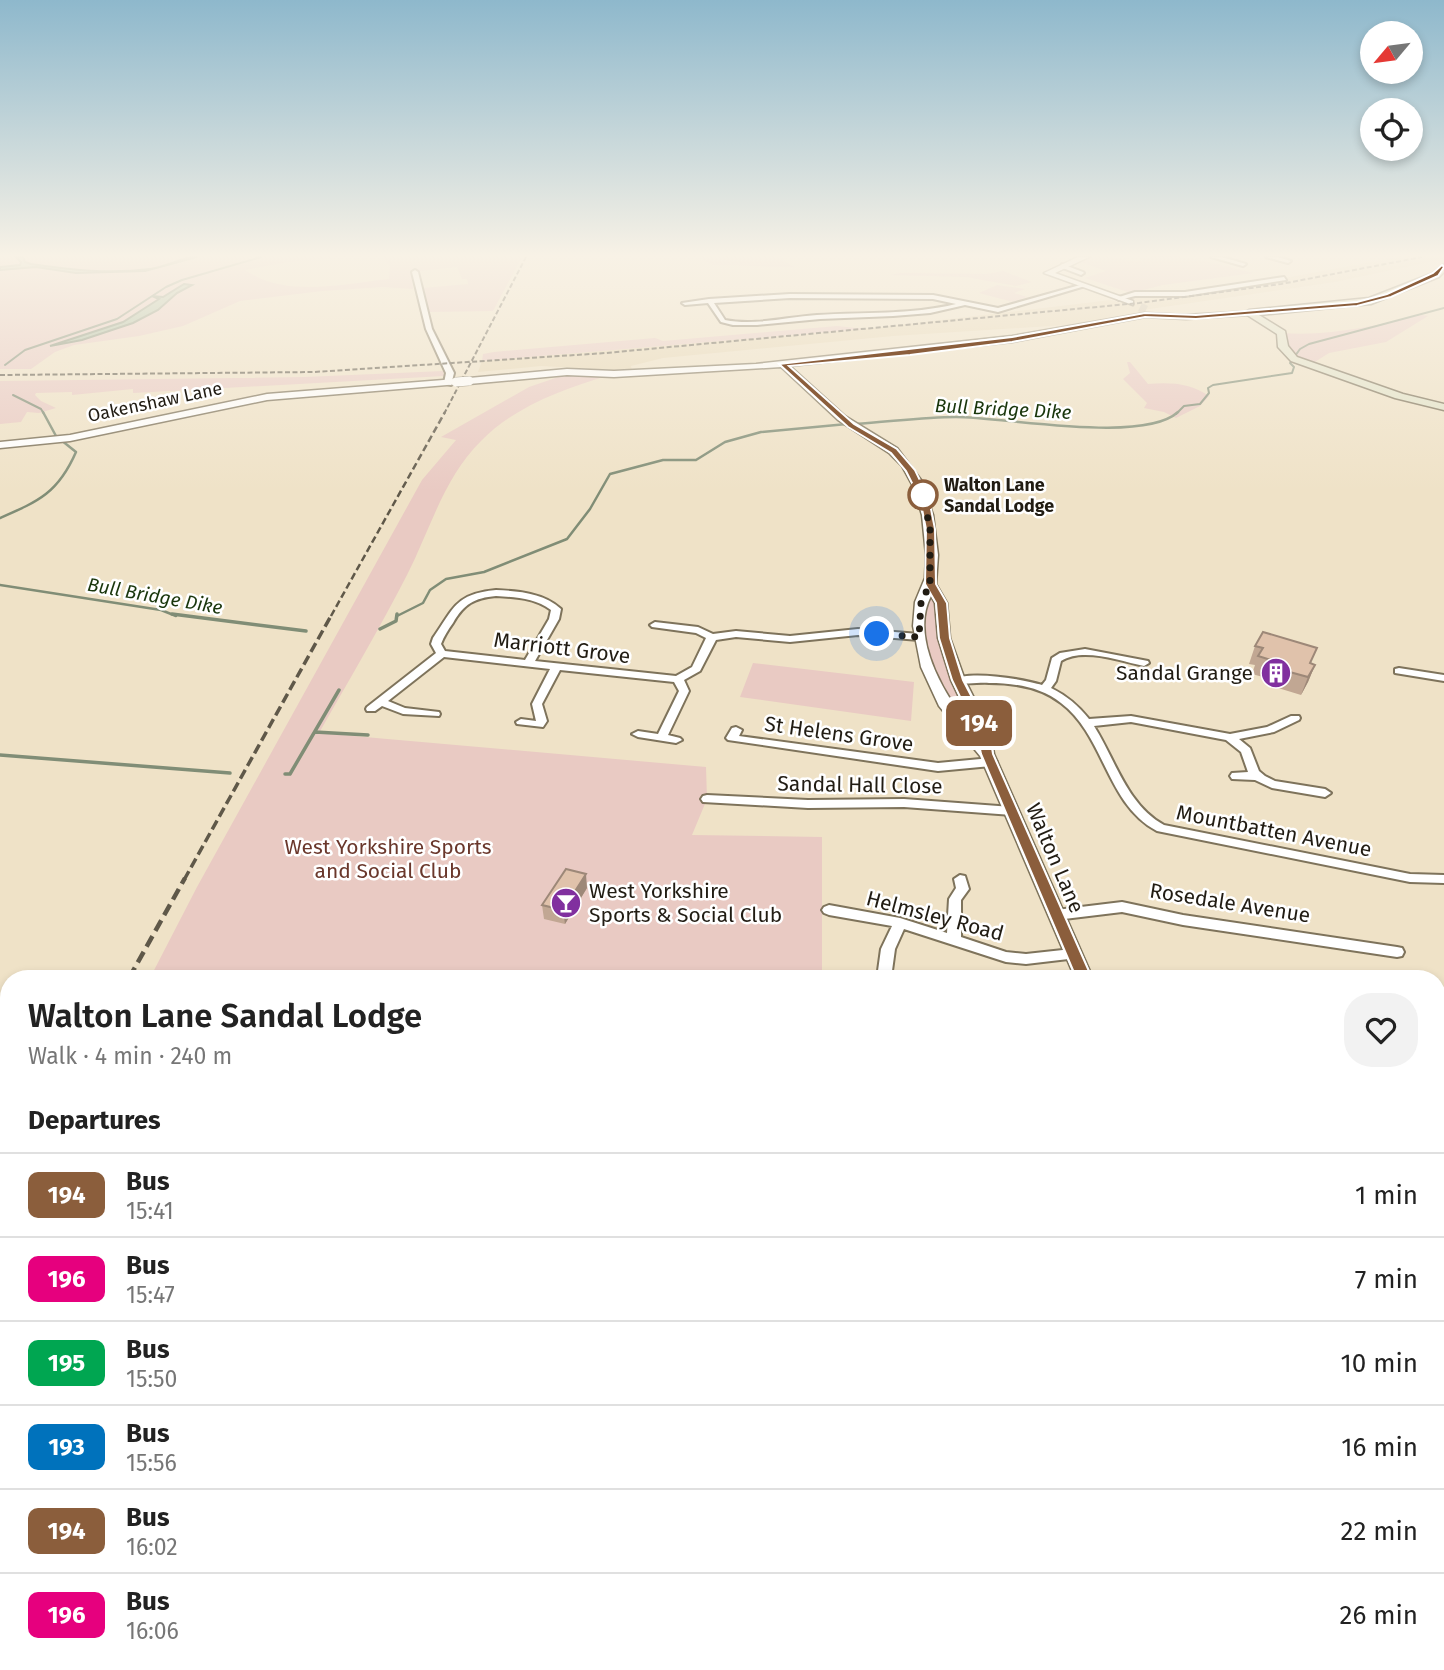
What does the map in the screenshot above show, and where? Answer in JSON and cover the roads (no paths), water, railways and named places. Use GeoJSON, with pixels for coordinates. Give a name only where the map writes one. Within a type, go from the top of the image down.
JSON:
{"type":"FeatureCollection","features":[{"type":"Feature","properties":{"kind":"main road"},"geometry":{"type":"LineString","coordinates":[[1282,335],[1283,347],[1293,358],[1390,393],[1444,407]]}},
{"type":"Feature","properties":{"kind":"street"},"geometry":{"type":"LineString","coordinates":[[432,335],[452,382]]}},
{"type":"Feature","properties":{"kind":"street","name":"Oakenshaw Lane"},"geometry":{"type":"LineString","coordinates":[[0,445],[61,440],[267,397],[567,372],[622,374],[783,364],[999,341],[1025,335]]}},
{"type":"Feature","properties":{"kind":"street","name":"Walton Lane"},"geometry":{"type":"LineString","coordinates":[[783,364],[849,424],[894,451],[910,470],[925,499],[930,529],[930,584],[921,603],[919,637],[932,681],[963,731],[989,758]]}},
{"type":"Feature","properties":{"kind":"street","name":"Walton Lane"},"geometry":{"type":"LineString","coordinates":[[930,584],[941,603],[944,638],[958,680],[983,730],[989,758],[1080,970]]}},
{"type":"Feature","properties":{"kind":"street"},"geometry":{"type":"LineString","coordinates":[[371,709],[442,654],[436,644],[438,638],[464,602],[477,595],[493,593],[539,598],[556,608],[554,619],[529,662]]}},
{"type":"Feature","properties":{"kind":"street","name":"Marriott Grove"},"geometry":{"type":"LineString","coordinates":[[655,625],[670,622],[712,637],[736,634],[790,639],[858,632],[919,637]]}},
{"type":"Feature","properties":{"kind":"street"},"geometry":{"type":"LineString","coordinates":[[662,737],[684,691],[678,679],[696,669],[712,637]]}},
{"type":"Feature","properties":{"kind":"street"},"geometry":{"type":"LineString","coordinates":[[919,637],[944,638]]}},
{"type":"Feature","properties":{"kind":"street"},"geometry":{"type":"LineString","coordinates":[[1044,689],[1051,681],[1056,660],[1067,653],[1081,652],[1144,663]]}},
{"type":"Feature","properties":{"kind":"street","name":"Marriott Grove"},"geometry":{"type":"LineString","coordinates":[[442,654],[678,679]]}},
{"type":"Feature","properties":{"kind":"street"},"geometry":{"type":"LineString","coordinates":[[522,722],[539,725],[542,721],[537,704],[556,668]]}},
{"type":"Feature","properties":{"kind":"street"},"geometry":{"type":"LineString","coordinates":[[1406,670],[1444,678]]}},
{"type":"Feature","properties":{"kind":"street","name":"Mountbatten Avenue"},"geometry":{"type":"LineString","coordinates":[[958,680],[1003,679],[1044,689],[1072,705],[1087,723],[1135,810],[1161,828],[1410,878],[1444,878]]}},
{"type":"Feature","properties":{"kind":"street"},"geometry":{"type":"LineString","coordinates":[[932,681],[958,680]]}},
{"type":"Feature","properties":{"kind":"street"},"geometry":{"type":"LineString","coordinates":[[382,702],[403,711],[435,714]]}},
{"type":"Feature","properties":{"kind":"street"},"geometry":{"type":"LineString","coordinates":[[1087,723],[1131,719],[1230,737],[1270,730],[1295,718]]}},
{"type":"Feature","properties":{"kind":"street","name":"St Helens Grove"},"geometry":{"type":"LineString","coordinates":[[736,730],[732,738],[937,767],[989,758]]}},
{"type":"Feature","properties":{"kind":"street"},"geometry":{"type":"LineString","coordinates":[[638,734],[677,740]]}},
{"type":"Feature","properties":{"kind":"street"},"geometry":{"type":"LineString","coordinates":[[1230,737],[1246,750],[1254,773],[1258,776],[1272,783],[1324,793]]}},
{"type":"Feature","properties":{"kind":"street"},"geometry":{"type":"LineString","coordinates":[[1236,776],[1258,776]]}},
{"type":"Feature","properties":{"kind":"street","name":"Sandal Hall Close"},"geometry":{"type":"LineString","coordinates":[[706,799],[808,804],[904,803],[1012,811]]}},
{"type":"Feature","properties":{"kind":"street"},"geometry":{"type":"LineString","coordinates":[[954,940],[955,899],[963,889],[960,880]]}},
{"type":"Feature","properties":{"kind":"street","name":"Rosedale Avenue"},"geometry":{"type":"LineString","coordinates":[[1056,915],[1122,906],[1183,920],[1401,953]]}},
{"type":"Feature","properties":{"kind":"street","name":"Helmsley Road"},"geometry":{"type":"LineString","coordinates":[[830,910],[900,923],[1006,957],[1026,959],[1072,954]]}},
{"type":"Feature","properties":{"kind":"street"},"geometry":{"type":"LineString","coordinates":[[885,970],[888,949],[900,923]]}},
{"type":"Feature","properties":{"kind":"waterway"},"geometry":{"type":"LineString","coordinates":[[5,365],[25,350],[70,335]]}},
{"type":"Feature","properties":{"kind":"waterway","name":"Bull Bridge Dike"},"geometry":{"type":"LineString","coordinates":[[1178,412],[1184,406],[1200,404],[1209,393],[1208,388],[1213,385],[1292,373],[1294,367],[1290,363],[1300,349],[1343,335]]}},
{"type":"Feature","properties":{"kind":"waterway"},"geometry":{"type":"LineString","coordinates":[[13,395],[41,409],[44,414]]}},
{"type":"Feature","properties":{"kind":"waterway"},"geometry":{"type":"LineString","coordinates":[[0,518],[46,494],[62,477],[76,452],[56,436],[43,412]]}},
{"type":"Feature","properties":{"kind":"waterway","name":"Bull Bridge Dike"},"geometry":{"type":"LineString","coordinates":[[855,424],[956,417],[1105,428],[1160,421],[1178,412]]}},
{"type":"Feature","properties":{"kind":"waterway","name":"Bull Bridge Dike"},"geometry":{"type":"LineString","coordinates":[[397,616],[423,603],[430,590],[446,579],[484,572],[567,539],[590,509],[610,474],[663,460],[696,460],[725,442],[761,432],[847,424]]}},
{"type":"Feature","properties":{"kind":"waterway","name":"Bull Bridge Dike"},"geometry":{"type":"LineString","coordinates":[[0,585],[161,610],[176,616]]}},
{"type":"Feature","properties":{"kind":"waterway","name":"Bull Bridge Dike"},"geometry":{"type":"LineString","coordinates":[[172,614],[306,631]]}},
{"type":"Feature","properties":{"kind":"waterway","name":"Bull Bridge Dike"},"geometry":{"type":"LineString","coordinates":[[380,629],[396,621],[397,614]]}},
{"type":"Feature","properties":{"kind":"waterway"},"geometry":{"type":"LineString","coordinates":[[285,774],[290,774],[339,690]]}},
{"type":"Feature","properties":{"kind":"waterway"},"geometry":{"type":"LineString","coordinates":[[315,732],[368,735]]}},
{"type":"Feature","properties":{"kind":"waterway"},"geometry":{"type":"LineString","coordinates":[[0,755],[230,773]]}},
{"type":"Feature","properties":{"kind":"railway"},"geometry":{"type":"LineString","coordinates":[[471,362],[485,335]]}},
{"type":"Feature","properties":{"kind":"railway"},"geometry":{"type":"LineString","coordinates":[[471,362],[606,353],[799,335]]}},
{"type":"Feature","properties":{"kind":"railway"},"geometry":{"type":"LineString","coordinates":[[0,375],[314,372],[471,362]]}},
{"type":"Feature","properties":{"kind":"railway"},"geometry":{"type":"LineString","coordinates":[[444,414],[471,362]]}},
{"type":"Feature","properties":{"kind":"railway"},"geometry":{"type":"LineString","coordinates":[[331,616],[445,412]]}},
{"type":"Feature","properties":{"kind":"railway"},"geometry":{"type":"LineString","coordinates":[[184,880],[332,614]]}},
{"type":"Feature","properties":{"kind":"railway"},"geometry":{"type":"LineString","coordinates":[[133,970],[185,878]]}},
{"type":"Feature","properties":{"kind":"place","name":"Walton Lane Sandal Lodge"},"geometry":{"type":"Point","coordinates":[923,495]}},
{"type":"Feature","properties":{"kind":"place","name":"Sandal Grange"},"geometry":{"type":"Point","coordinates":[1276,673]}},
{"type":"Feature","properties":{"kind":"place","name":"West Yorkshire Sports & Social Club"},"geometry":{"type":"Point","coordinates":[566,903]}},
{"type":"Feature","properties":{"kind":"park label","name":"West Yorkshire Sports and Social Club"},"geometry":{"type":"Point","coordinates":[388,859]}}]}
